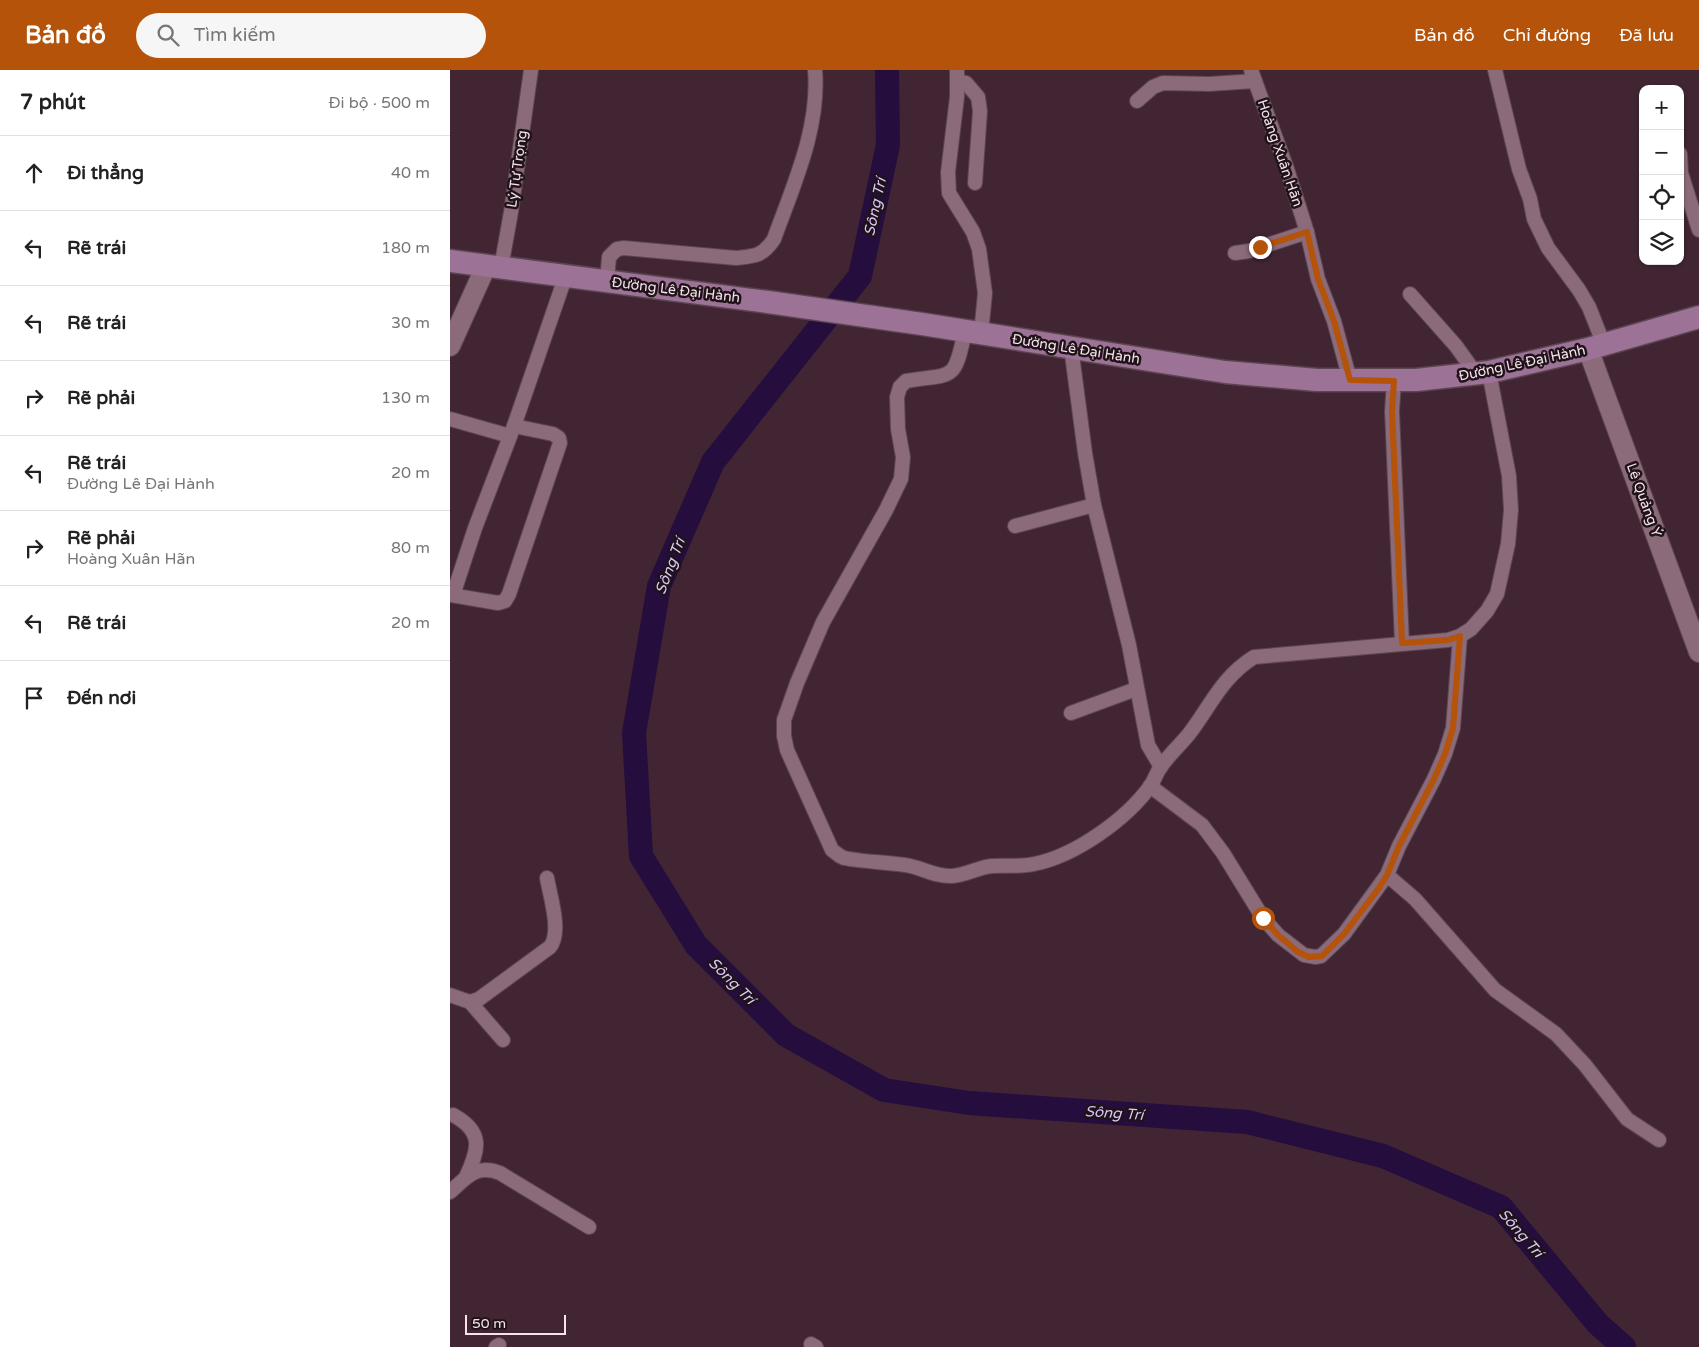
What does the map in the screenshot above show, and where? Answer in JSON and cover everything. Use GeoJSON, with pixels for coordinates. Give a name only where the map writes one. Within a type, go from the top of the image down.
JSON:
{"type":"FeatureCollection","features":[{"type":"Feature","properties":{"kind":"main road","name":"Đường Lê Đại Hành"},"geometry":{"type":"LineString","coordinates":[[450,261],[922,324],[1225,372],[1317,380],[1394,381],[1482,373],[1596,347],[1699,317]]}},
{"type":"Feature","properties":{"kind":"main road"},"geometry":{"type":"LineString","coordinates":[[450,346],[493,267]]}},
{"type":"Feature","properties":{"kind":"main road","name":"Lê Quảng Ý"},"geometry":{"type":"LineString","coordinates":[[1596,347],[1699,652]]}},
{"type":"Feature","properties":{"kind":"street","name":"Lý Tự Trọng"},"geometry":{"type":"LineString","coordinates":[[493,267],[512,212],[531,70]]}},
{"type":"Feature","properties":{"kind":"street"},"geometry":{"type":"LineString","coordinates":[[607,281],[609,257],[617,249],[624,248],[736,258],[763,253],[774,239],[808,138],[814,108],[815,70]]}},
{"type":"Feature","properties":{"kind":"street"},"geometry":{"type":"LineString","coordinates":[[1496,70],[1519,169],[1530,199],[1534,219],[1548,248],[1590,307],[1596,347]]}},
{"type":"Feature","properties":{"kind":"street"},"geometry":{"type":"LineString","coordinates":[[958,75],[978,97],[980,111],[975,184]]}},
{"type":"Feature","properties":{"kind":"street"},"geometry":{"type":"LineString","coordinates":[[958,75],[956,115],[948,172],[949,193],[973,232],[979,249],[985,293],[973,333],[953,370],[939,377],[906,381],[897,392],[898,429],[902,457],[901,479],[886,510],[823,622],[800,674],[784,720],[784,736],[787,750],[832,850],[840,856],[859,861],[907,865],[942,876],[960,874],[990,866],[1031,865],[1057,858],[1073,851],[1130,809],[1150,786],[1161,767],[1189,733],[1224,682],[1240,665],[1254,657],[1448,640],[1460,636],[1471,629],[1481,619],[1497,594],[1508,544],[1511,510],[1509,476],[1482,373],[1410,294]]}},
{"type":"Feature","properties":{"kind":"street"},"geometry":{"type":"LineString","coordinates":[[1137,102],[1153,87],[1163,83],[1209,84],[1253,76]]}},
{"type":"Feature","properties":{"kind":"street","name":"Hoàng Xuân Hãn"},"geometry":{"type":"LineString","coordinates":[[1253,76],[1307,232],[1318,279],[1334,321],[1350,380]]}},
{"type":"Feature","properties":{"kind":"street"},"geometry":{"type":"LineString","coordinates":[[1683,175],[1699,230]]}},
{"type":"Feature","properties":{"kind":"street"},"geometry":{"type":"LineString","coordinates":[[1235,253],[1307,232]]}},
{"type":"Feature","properties":{"kind":"street"},"geometry":{"type":"LineString","coordinates":[[450,419],[512,431],[554,434],[560,443],[509,594],[505,600],[498,603],[451,595],[512,431],[566,275]]}},
{"type":"Feature","properties":{"kind":"street"},"geometry":{"type":"LineString","coordinates":[[1071,347],[1085,454],[1094,505],[1128,645],[1148,745],[1161,767]]}},
{"type":"Feature","properties":{"kind":"street"},"geometry":{"type":"LineString","coordinates":[[1394,381],[1392,411],[1402,643]]}},
{"type":"Feature","properties":{"kind":"street"},"geometry":{"type":"LineString","coordinates":[[1015,526],[1094,505]]}},
{"type":"Feature","properties":{"kind":"street"},"geometry":{"type":"LineString","coordinates":[[1150,786],[1202,825],[1223,853],[1263,918],[1278,935],[1304,955],[1322,956],[1344,934],[1379,888],[1434,779],[1448,746],[1454,723],[1460,636]]}},
{"type":"Feature","properties":{"kind":"street"},"geometry":{"type":"LineString","coordinates":[[1071,714],[1136,690]]}},
{"type":"Feature","properties":{"kind":"street"},"geometry":{"type":"LineString","coordinates":[[1387,875],[1415,899],[1495,990],[1556,1034],[1585,1065],[1627,1119],[1659,1140]]}},
{"type":"Feature","properties":{"kind":"street"},"geometry":{"type":"LineString","coordinates":[[470,1002],[479,999],[550,947],[554,942],[556,929],[547,878]]}},
{"type":"Feature","properties":{"kind":"street"},"geometry":{"type":"LineString","coordinates":[[450,995],[470,1002],[503,1040]]}},
{"type":"Feature","properties":{"kind":"street"},"geometry":{"type":"LineString","coordinates":[[453,1116],[470,1126],[476,1138],[474,1159],[466,1178]]}},
{"type":"Feature","properties":{"kind":"street"},"geometry":{"type":"LineString","coordinates":[[450,1192],[474,1171],[486,1168],[500,1173],[589,1227]]}},
{"type":"Feature","properties":{"kind":"waterway","name":"Sông Trí"},"geometry":{"type":"LineString","coordinates":[[887,70],[888,145],[860,276],[713,462],[659,586],[634,733],[641,856],[696,945],[786,1035],[884,1090],[969,1103],[1247,1122],[1383,1156],[1501,1207],[1598,1324],[1624,1347]]}},
{"type":"Feature","properties":{"kind":"route"},"geometry":{"type":"LineString","coordinates":[[1260,247],[1307,232],[1318,279],[1334,321],[1350,380],[1394,381],[1392,411],[1402,643],[1448,640],[1460,636],[1453,728],[1445,754],[1379,888],[1344,934],[1322,956],[1309,957],[1298,952],[1278,935],[1263,918]]}}]}
